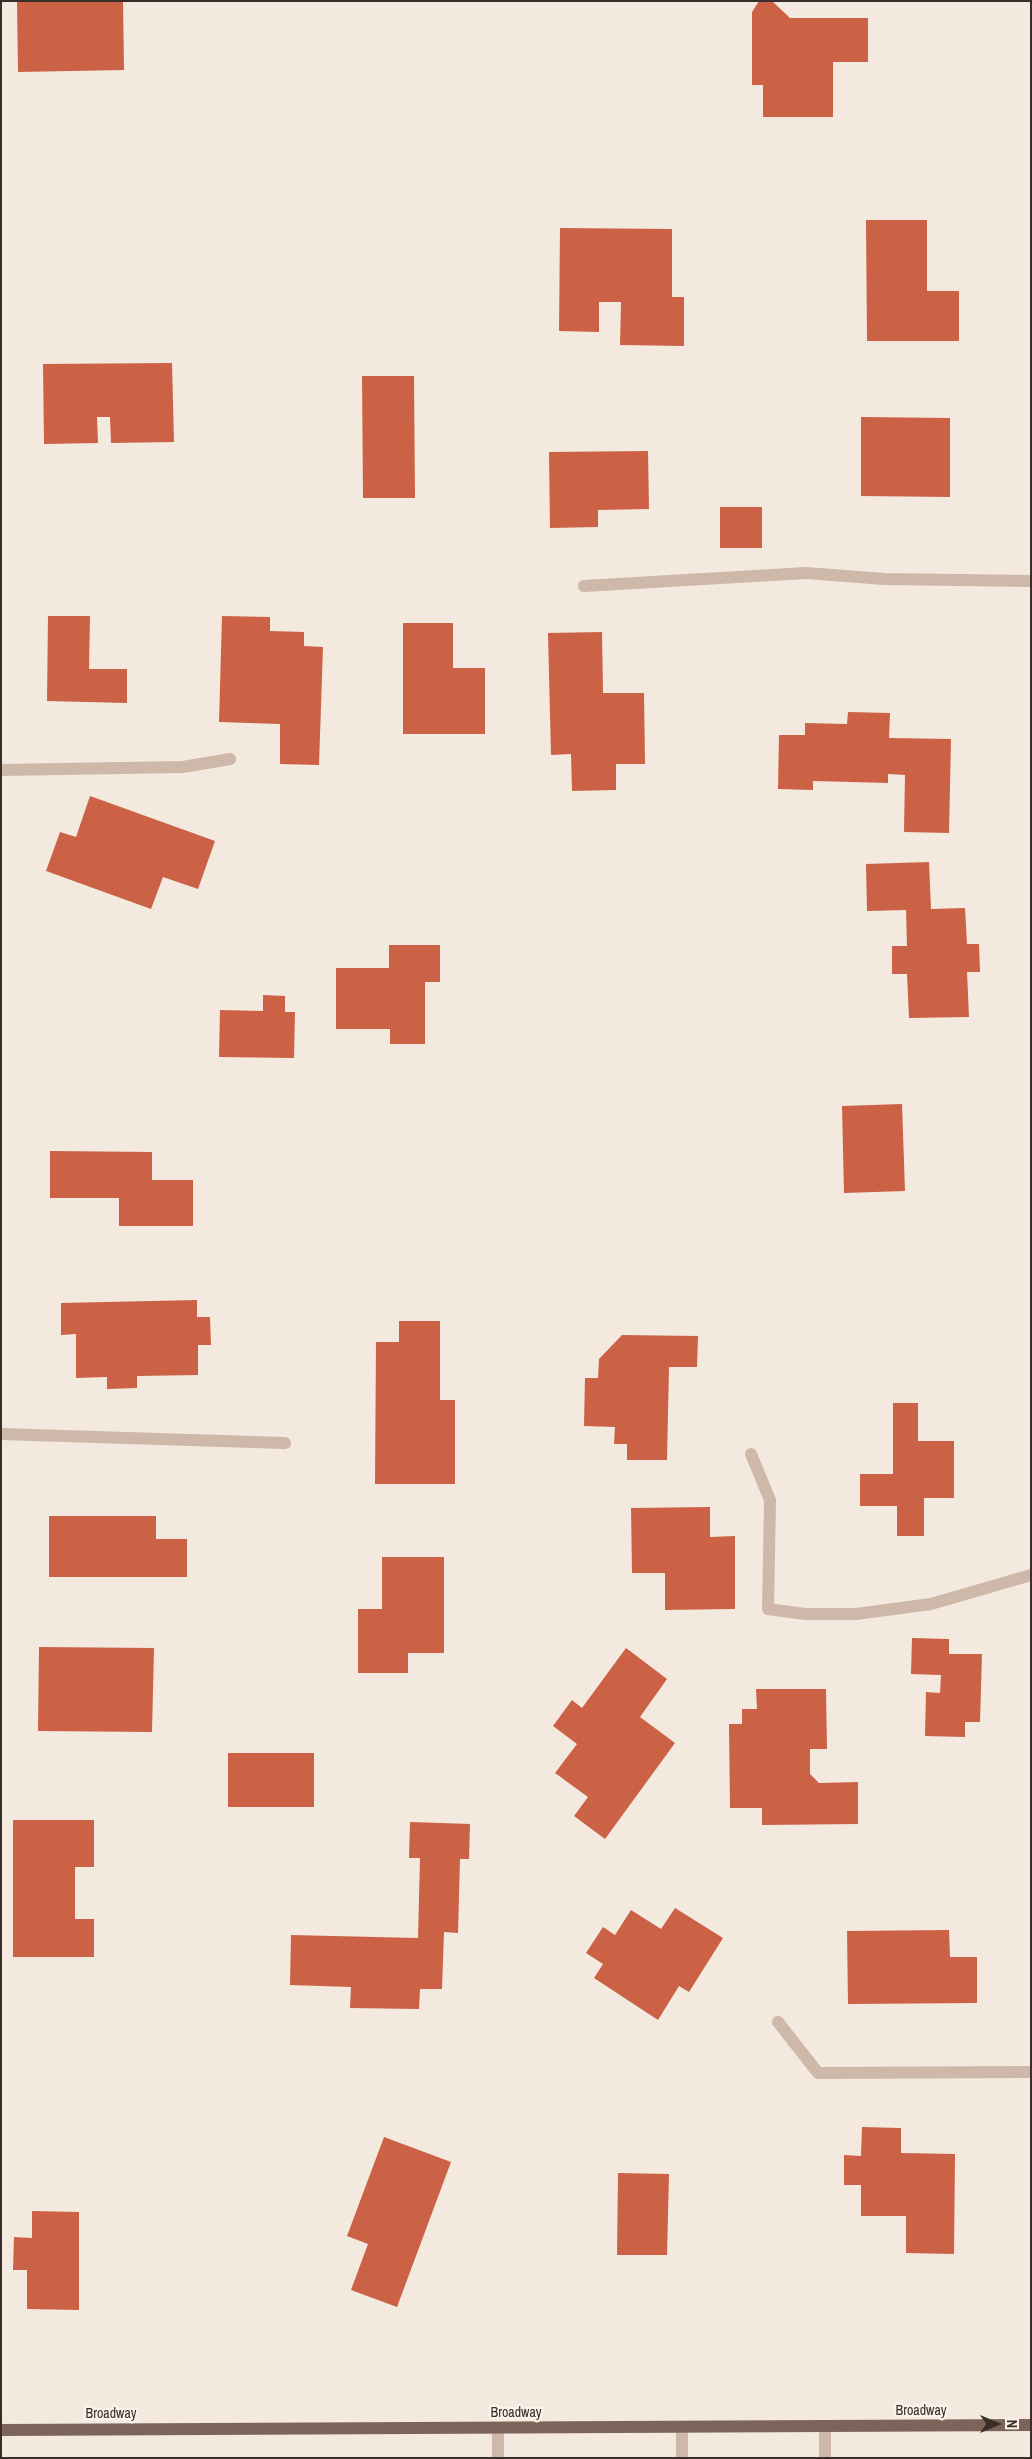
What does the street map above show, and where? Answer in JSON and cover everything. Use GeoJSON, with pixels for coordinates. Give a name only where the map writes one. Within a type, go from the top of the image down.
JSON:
{"type":"FeatureCollection","features":[{"type":"Feature","properties":{"kind":"main road","name":"Broadway"},"geometry":{"type":"LineString","coordinates":[[1,2430],[1031,2425]]}},
{"type":"Feature","properties":{"kind":"lane"},"geometry":{"type":"LineString","coordinates":[[584,586],[806,573],[884,580],[1031,581]]}},
{"type":"Feature","properties":{"kind":"lane"},"geometry":{"type":"LineString","coordinates":[[1,770],[184,767],[230,759]]}},
{"type":"Feature","properties":{"kind":"lane"},"geometry":{"type":"LineString","coordinates":[[1,1434],[285,1443]]}},
{"type":"Feature","properties":{"kind":"lane"},"geometry":{"type":"LineString","coordinates":[[751,1454],[770,1500],[768,1609],[804,1614],[856,1614],[931,1604],[1031,1575]]}},
{"type":"Feature","properties":{"kind":"lane"},"geometry":{"type":"LineString","coordinates":[[778,2022],[818,2073],[1031,2072]]}},
{"type":"Feature","properties":{"kind":"lane"},"geometry":{"type":"LineString","coordinates":[[682,2427],[682,2458]]}},
{"type":"Feature","properties":{"kind":"lane"},"geometry":{"type":"LineString","coordinates":[[825,2427],[825,2458]]}},
{"type":"Feature","properties":{"kind":"lane"},"geometry":{"type":"LineString","coordinates":[[498,2428],[498,2458]]}},
{"type":"Feature","properties":{"kind":"building"},"geometry":{"type":"Polygon","coordinates":[[[17,1],[123,1],[124,70],[18,72],[17,1]]]}},
{"type":"Feature","properties":{"kind":"building"},"geometry":{"type":"Polygon","coordinates":[[[759,1],[772,1],[790,18],[868,18],[868,62],[833,62],[833,117],[763,117],[763,85],[752,85],[752,12],[759,1]]]}},
{"type":"Feature","properties":{"kind":"building"},"geometry":{"type":"Polygon","coordinates":[[[866,220],[927,220],[927,291],[959,291],[959,341],[867,341],[866,220]]]}},
{"type":"Feature","properties":{"kind":"building"},"geometry":{"type":"Polygon","coordinates":[[[560,228],[672,229],[672,297],[684,297],[684,346],[620,345],[621,302],[599,302],[599,332],[559,331],[560,228]]]}},
{"type":"Feature","properties":{"kind":"building"},"geometry":{"type":"Polygon","coordinates":[[[172,363],[174,442],[111,443],[110,417],[97,417],[98,443],[44,444],[43,364],[172,363]]]}},
{"type":"Feature","properties":{"kind":"building"},"geometry":{"type":"Polygon","coordinates":[[[362,376],[414,376],[415,498],[363,498],[362,376]]]}},
{"type":"Feature","properties":{"kind":"building"},"geometry":{"type":"Polygon","coordinates":[[[861,417],[950,418],[950,497],[861,496],[861,417]]]}},
{"type":"Feature","properties":{"kind":"building"},"geometry":{"type":"Polygon","coordinates":[[[648,451],[649,509],[598,510],[598,527],[550,528],[549,452],[648,451]]]}},
{"type":"Feature","properties":{"kind":"building"},"geometry":{"type":"Polygon","coordinates":[[[720,507],[762,507],[762,548],[720,548],[720,507]]]}},
{"type":"Feature","properties":{"kind":"building"},"geometry":{"type":"Polygon","coordinates":[[[48,616],[90,616],[89,669],[127,669],[127,703],[47,701],[48,616]]]}},
{"type":"Feature","properties":{"kind":"building"},"geometry":{"type":"Polygon","coordinates":[[[222,616],[270,617],[270,631],[304,632],[304,646],[323,647],[319,765],[280,764],[280,724],[219,722],[222,616]]]}},
{"type":"Feature","properties":{"kind":"building"},"geometry":{"type":"Polygon","coordinates":[[[403,623],[453,623],[453,668],[485,668],[485,734],[403,734],[403,623]]]}},
{"type":"Feature","properties":{"kind":"building"},"geometry":{"type":"Polygon","coordinates":[[[602,632],[603,693],[644,693],[645,764],[616,764],[616,790],[572,791],[571,754],[551,755],[548,633],[602,632]]]}},
{"type":"Feature","properties":{"kind":"building"},"geometry":{"type":"Polygon","coordinates":[[[848,712],[890,713],[889,738],[951,739],[949,833],[904,832],[905,775],[888,774],[888,783],[813,781],[813,790],[778,789],[779,735],[805,735],[805,723],[847,724],[848,712]]]}},
{"type":"Feature","properties":{"kind":"building"},"geometry":{"type":"Polygon","coordinates":[[[90,796],[215,841],[198,889],[163,877],[151,909],[46,871],[60,832],[76,837],[90,796]]]}},
{"type":"Feature","properties":{"kind":"building"},"geometry":{"type":"Polygon","coordinates":[[[929,862],[931,909],[965,908],[967,944],[979,944],[980,972],[967,972],[969,1017],[909,1018],[907,974],[892,974],[892,946],[907,946],[906,910],[867,911],[866,864],[929,862]]]}},
{"type":"Feature","properties":{"kind":"building"},"geometry":{"type":"Polygon","coordinates":[[[389,945],[440,945],[440,982],[425,982],[425,1044],[390,1044],[390,1029],[336,1029],[336,968],[389,968],[389,945]]]}},
{"type":"Feature","properties":{"kind":"building"},"geometry":{"type":"Polygon","coordinates":[[[263,995],[285,996],[285,1012],[295,1012],[294,1058],[219,1057],[220,1010],[263,1011],[263,995]]]}},
{"type":"Feature","properties":{"kind":"building"},"geometry":{"type":"Polygon","coordinates":[[[902,1104],[905,1191],[844,1193],[842,1106],[902,1104]]]}},
{"type":"Feature","properties":{"kind":"building"},"geometry":{"type":"Polygon","coordinates":[[[50,1151],[152,1152],[152,1180],[193,1180],[193,1226],[119,1226],[119,1198],[50,1198],[50,1151]]]}},
{"type":"Feature","properties":{"kind":"building"},"geometry":{"type":"Polygon","coordinates":[[[197,1300],[197,1317],[210,1317],[211,1345],[198,1345],[198,1375],[137,1376],[137,1388],[107,1389],[107,1377],[76,1378],[76,1334],[61,1335],[61,1303],[197,1300]]]}},
{"type":"Feature","properties":{"kind":"building"},"geometry":{"type":"Polygon","coordinates":[[[399,1321],[440,1321],[440,1400],[455,1400],[455,1484],[375,1484],[376,1342],[399,1342],[399,1321]]]}},
{"type":"Feature","properties":{"kind":"building"},"geometry":{"type":"Polygon","coordinates":[[[622,1335],[698,1336],[697,1367],[669,1367],[667,1460],[627,1460],[627,1444],[614,1444],[615,1427],[584,1426],[585,1378],[598,1378],[599,1359],[622,1335]]]}},
{"type":"Feature","properties":{"kind":"building"},"geometry":{"type":"Polygon","coordinates":[[[893,1403],[918,1403],[918,1441],[954,1441],[954,1498],[924,1498],[924,1536],[897,1536],[897,1506],[860,1506],[860,1474],[893,1474],[893,1403]]]}},
{"type":"Feature","properties":{"kind":"building"},"geometry":{"type":"Polygon","coordinates":[[[710,1507],[710,1537],[735,1536],[735,1609],[665,1610],[665,1573],[632,1573],[631,1508],[710,1507]]]}},
{"type":"Feature","properties":{"kind":"building"},"geometry":{"type":"Polygon","coordinates":[[[49,1516],[156,1516],[156,1539],[187,1539],[187,1577],[49,1577],[49,1516]]]}},
{"type":"Feature","properties":{"kind":"building"},"geometry":{"type":"Polygon","coordinates":[[[382,1557],[444,1557],[444,1653],[408,1653],[408,1673],[358,1673],[358,1609],[382,1609],[382,1557]]]}},
{"type":"Feature","properties":{"kind":"building"},"geometry":{"type":"Polygon","coordinates":[[[912,1638],[949,1639],[949,1654],[982,1654],[980,1722],[965,1722],[965,1737],[925,1736],[926,1692],[940,1693],[941,1675],[911,1674],[912,1638]]]}},
{"type":"Feature","properties":{"kind":"building"},"geometry":{"type":"Polygon","coordinates":[[[39,1647],[154,1648],[152,1732],[38,1731],[39,1647]]]}},
{"type":"Feature","properties":{"kind":"building"},"geometry":{"type":"Polygon","coordinates":[[[626,1648],[667,1679],[640,1717],[675,1743],[605,1839],[574,1816],[588,1797],[555,1773],[577,1744],[553,1726],[572,1700],[582,1708],[626,1648]]]}},
{"type":"Feature","properties":{"kind":"building"},"geometry":{"type":"Polygon","coordinates":[[[756,1689],[826,1689],[827,1749],[810,1749],[810,1774],[819,1783],[858,1782],[858,1824],[762,1825],[762,1808],[730,1808],[729,1724],[742,1724],[742,1709],[757,1709],[756,1689]]]}},
{"type":"Feature","properties":{"kind":"building"},"geometry":{"type":"Polygon","coordinates":[[[228,1753],[314,1753],[314,1807],[228,1807],[228,1753]]]}},
{"type":"Feature","properties":{"kind":"building"},"geometry":{"type":"Polygon","coordinates":[[[13,1820],[94,1820],[94,1867],[75,1867],[75,1919],[94,1919],[94,1957],[13,1957],[13,1820]]]}},
{"type":"Feature","properties":{"kind":"building"},"geometry":{"type":"Polygon","coordinates":[[[410,1822],[470,1824],[469,1859],[460,1859],[458,1933],[444,1932],[442,1989],[420,1989],[419,2009],[350,2008],[351,1987],[290,1985],[291,1935],[418,1938],[420,1858],[409,1858],[410,1822]]]}},
{"type":"Feature","properties":{"kind":"building"},"geometry":{"type":"Polygon","coordinates":[[[675,1908],[723,1938],[689,1992],[679,1986],[658,2020],[594,1978],[603,1964],[586,1953],[603,1927],[615,1935],[631,1910],[661,1929],[675,1908]]]}},
{"type":"Feature","properties":{"kind":"building"},"geometry":{"type":"Polygon","coordinates":[[[949,1930],[950,1957],[977,1957],[977,2003],[848,2004],[847,1931],[949,1930]]]}},
{"type":"Feature","properties":{"kind":"building"},"geometry":{"type":"Polygon","coordinates":[[[862,2127],[901,2128],[901,2153],[955,2154],[954,2254],[906,2253],[906,2216],[861,2216],[861,2185],[844,2185],[844,2155],[861,2156],[862,2127]]]}},
{"type":"Feature","properties":{"kind":"building"},"geometry":{"type":"Polygon","coordinates":[[[384,2137],[451,2162],[397,2307],[351,2290],[368,2244],[347,2236],[384,2137]]]}},
{"type":"Feature","properties":{"kind":"building"},"geometry":{"type":"Polygon","coordinates":[[[618,2173],[669,2174],[667,2255],[617,2255],[618,2173]]]}},
{"type":"Feature","properties":{"kind":"building"},"geometry":{"type":"Polygon","coordinates":[[[32,2211],[79,2212],[79,2310],[27,2309],[27,2270],[13,2270],[14,2237],[32,2238],[32,2211]]]}}]}
